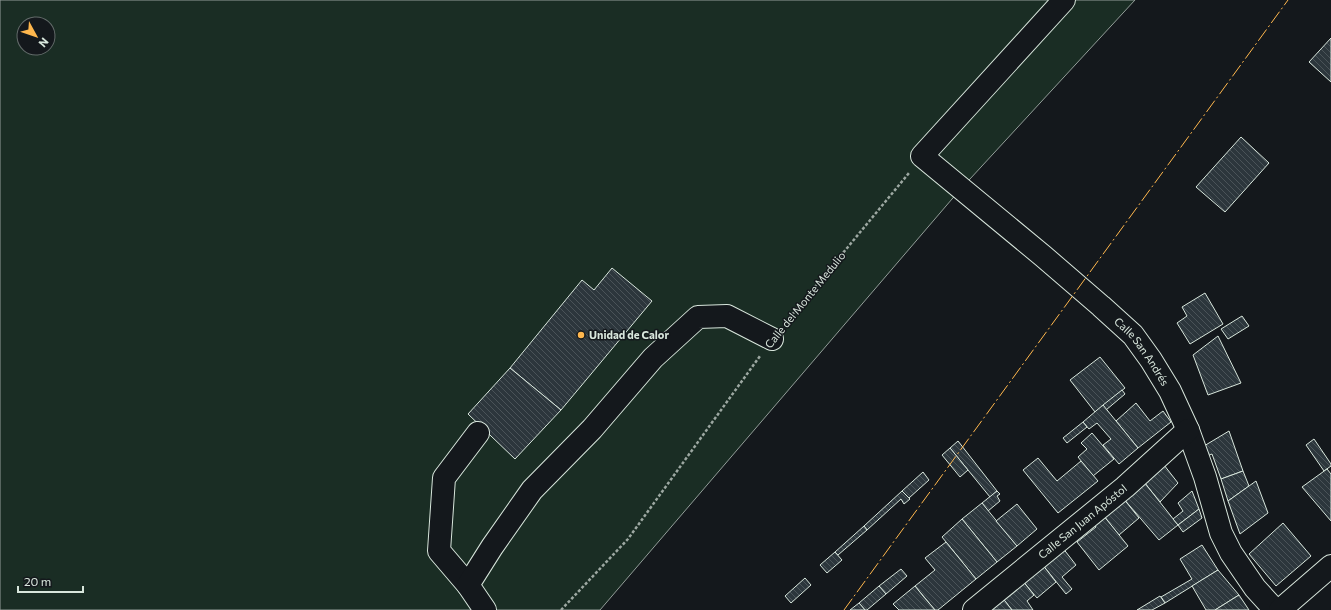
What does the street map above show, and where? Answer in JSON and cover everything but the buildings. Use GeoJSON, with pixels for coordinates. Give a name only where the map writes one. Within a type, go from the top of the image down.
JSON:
{"type":"FeatureCollection","features":[{"type":"Feature","properties":{"kind":"street"},"geometry":{"type":"LineString","coordinates":[[922,156],[1064,0]]}},
{"type":"Feature","properties":{"kind":"street","name":"Calle San Andrés"},"geometry":{"type":"LineString","coordinates":[[922,156],[1043,256],[1133,335],[1151,360],[1170,391],[1188,430],[1205,477],[1221,533],[1231,553],[1255,588],[1275,610]]}},
{"type":"Feature","properties":{"kind":"street"},"geometry":{"type":"LineString","coordinates":[[468,585],[492,547],[532,490],[592,429],[652,358],[698,317],[727,316],[772,339]]}},
{"type":"Feature","properties":{"kind":"street","name":"Calle San Juan Apóstol"},"geometry":{"type":"LineString","coordinates":[[974,610],[1125,487],[1188,430]]}},
{"type":"Feature","properties":{"kind":"street"},"geometry":{"type":"LineString","coordinates":[[478,433],[444,478],[440,551],[468,585],[485,610]]}},
{"type":"Feature","properties":{"kind":"street"},"geometry":{"type":"LineString","coordinates":[[1280,610],[1331,566]]}},
{"type":"Feature","properties":{"kind":"path","name":"Calle del Monte Medulio"},"geometry":{"type":"LineString","coordinates":[[561,610],[628,539],[772,339],[922,156]]}},
{"type":"Feature","properties":{"kind":"green space"},"geometry":{"type":"Polygon","coordinates":[[[0,0],[1135,0],[958,192],[600,610],[0,610],[0,0]]]}},
{"type":"Feature","properties":{"kind":"power"},"geometry":{"type":"LineString","coordinates":[[844,610],[1288,0]]}},
{"type":"Feature","properties":{"kind":"place","name":"Unidad de Calor"},"geometry":{"type":"Point","coordinates":[581,335]}}]}
